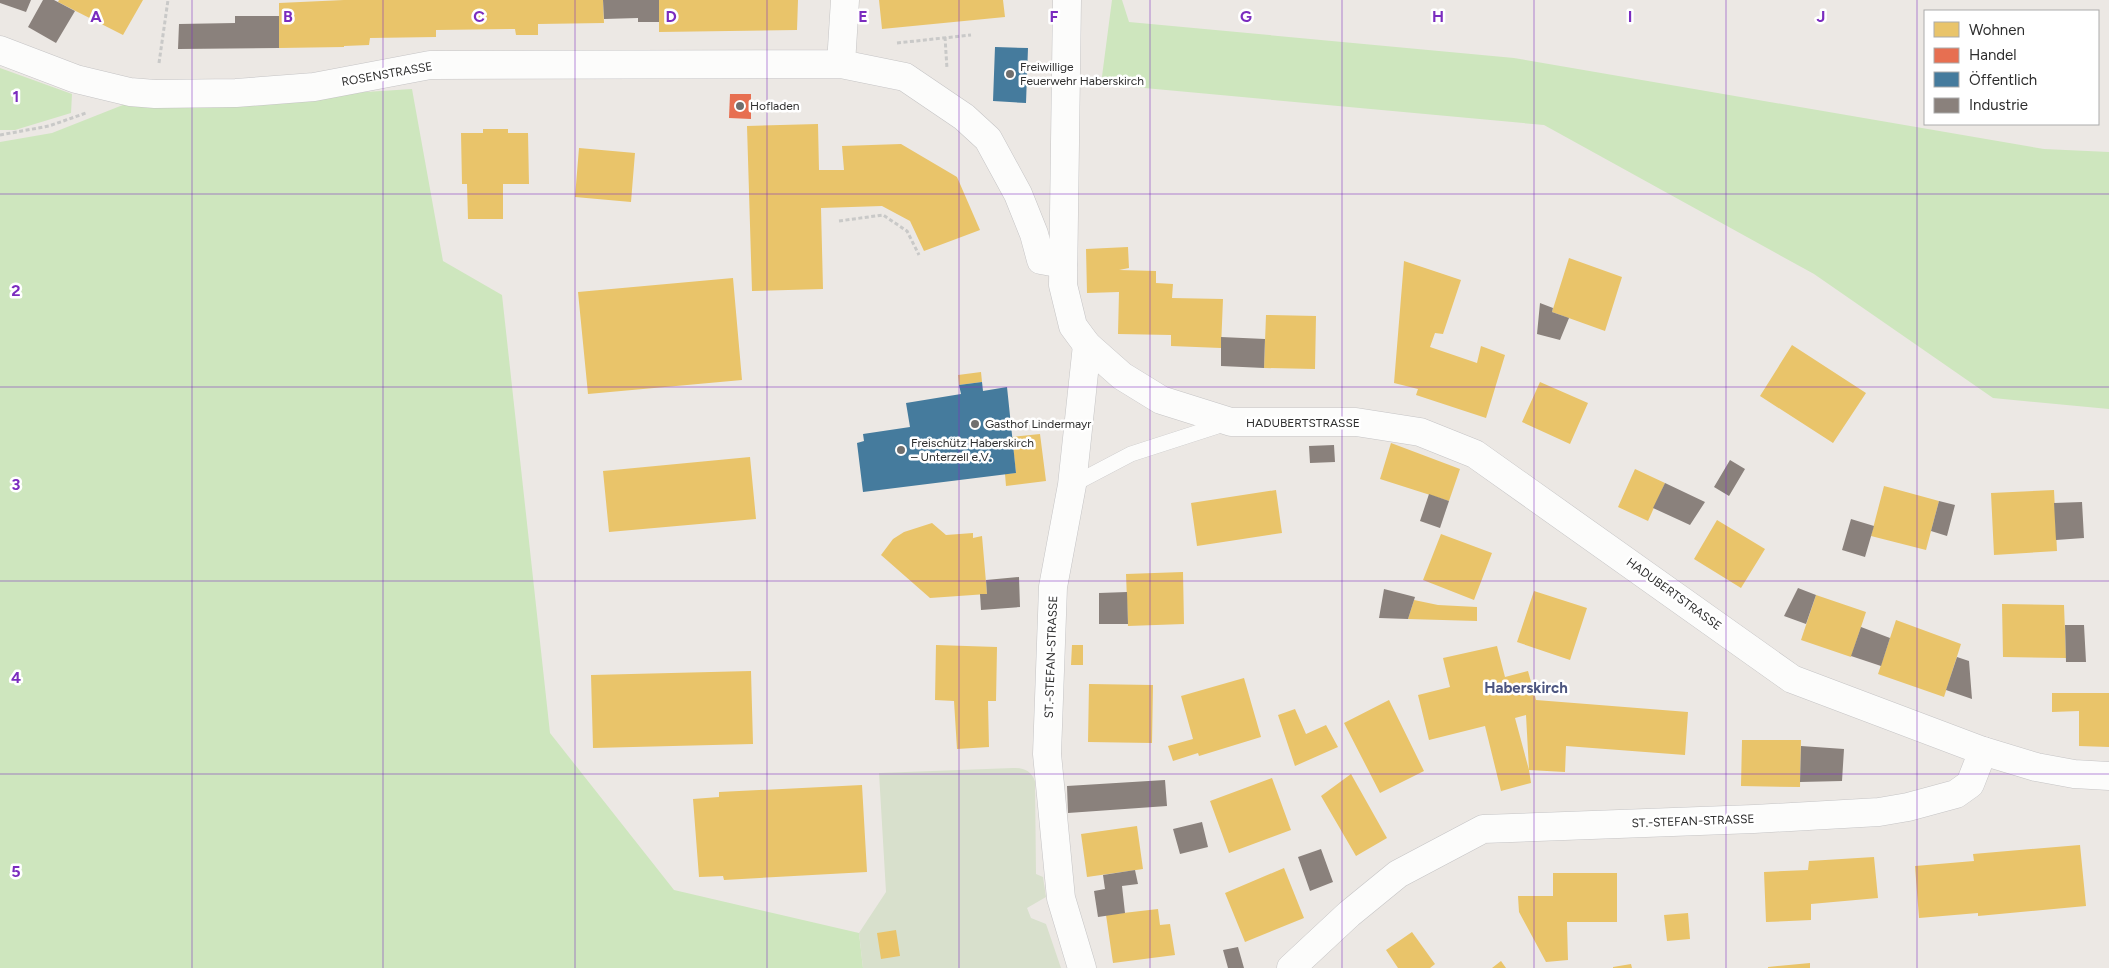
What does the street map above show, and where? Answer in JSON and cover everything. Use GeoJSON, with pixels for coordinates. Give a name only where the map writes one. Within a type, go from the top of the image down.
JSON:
{"type":"FeatureCollection","features":[{"type":"Feature","properties":{"kind":"street"},"geometry":{"type":"LineString","coordinates":[[841,64],[845,0]]}},
{"type":"Feature","properties":{"kind":"street","name":"HADUBERTSTRASSE"},"geometry":{"type":"LineString","coordinates":[[1068,0],[1063,285],[1066,305],[1073,326],[1087,345],[1122,376],[1161,400],[1231,422],[1356,422],[1420,432],[1475,454],[1792,679],[1983,751]]}},
{"type":"Feature","properties":{"kind":"street","name":"ROSENSTRASSE"},"geometry":{"type":"LineString","coordinates":[[0,50],[76,79],[130,92],[155,94],[236,93],[314,87],[430,65],[841,64],[905,76],[964,117],[988,139],[1018,194],[1034,234],[1041,260],[1063,264]]}},
{"type":"Feature","properties":{"kind":"street","name":"ST.-STEFAN-STRASSE"},"geometry":{"type":"LineString","coordinates":[[1082,968],[1061,898],[1047,754],[1053,587],[1072,485],[1087,345]]}},
{"type":"Feature","properties":{"kind":"street"},"geometry":{"type":"LineString","coordinates":[[1983,751],[2036,767],[2074,774],[2109,776]]}},
{"type":"Feature","properties":{"kind":"street","name":"ST.-STEFAN-STRASSE"},"geometry":{"type":"LineString","coordinates":[[1291,968],[1349,914],[1398,874],[1483,829],[1754,819],[1879,812],[1908,807],[1956,794],[1970,784],[1983,751]]}},
{"type":"Feature","properties":{"kind":"lane"},"geometry":{"type":"LineString","coordinates":[[1072,485],[1131,454],[1231,422]]}},
{"type":"Feature","properties":{"kind":"path"},"geometry":{"type":"LineString","coordinates":[[159,64],[168,0]]}},
{"type":"Feature","properties":{"kind":"path"},"geometry":{"type":"LineString","coordinates":[[889,44],[971,35]]}},
{"type":"Feature","properties":{"kind":"path"},"geometry":{"type":"LineString","coordinates":[[0,135],[49,126],[83,114],[130,92]]}},
{"type":"Feature","properties":{"kind":"path"},"geometry":{"type":"LineString","coordinates":[[839,221],[883,215],[908,232],[919,255]]}},
{"type":"Feature","properties":{"kind":"green space"},"geometry":{"type":"Polygon","coordinates":[[[1112,0],[1122,0],[1129,22],[1514,58],[2044,149],[2109,152],[2109,409],[1993,398],[1814,274],[1544,125],[1101,84],[1112,0]]]}},
{"type":"Feature","properties":{"kind":"green space"},"geometry":{"type":"Polygon","coordinates":[[[0,68],[72,94],[71,113],[15,130],[0,130],[0,68]]]}},
{"type":"Feature","properties":{"kind":"green space"},"geometry":{"type":"Polygon","coordinates":[[[412,89],[443,261],[502,295],[550,733],[674,890],[859,933],[863,968],[0,968],[0,142],[52,133],[133,101],[163,105],[412,89]]]}},
{"type":"Feature","properties":{"kind":"green space"},"geometry":{"type":"Polygon","coordinates":[[[1013,768],[1027,771],[1035,781],[1036,874],[1043,877],[1046,897],[1027,908],[1031,918],[1046,924],[1061,968],[863,968],[859,933],[886,892],[879,773],[1013,768]]]}},
{"type":"Feature","properties":{"kind":"building: Wohnen"},"geometry":{"type":"Polygon","coordinates":[[[59,0],[143,0],[123,35],[58,2],[59,0]]]}},
{"type":"Feature","properties":{"kind":"building: Wohnen"},"geometry":{"type":"Polygon","coordinates":[[[344,0],[603,0],[604,23],[538,24],[538,35],[516,35],[515,29],[436,30],[436,37],[370,38],[369,45],[279,48],[279,3],[344,0]]]}},
{"type":"Feature","properties":{"kind":"building: Wohnen"},"geometry":{"type":"Polygon","coordinates":[[[659,0],[798,0],[797,30],[659,32],[659,0]]]}},
{"type":"Feature","properties":{"kind":"building: Wohnen"},"geometry":{"type":"Polygon","coordinates":[[[879,0],[1003,0],[1005,17],[882,29],[879,0]]]}},
{"type":"Feature","properties":{"kind":"building: Wohnen"},"geometry":{"type":"Polygon","coordinates":[[[818,124],[819,170],[844,170],[842,146],[901,144],[957,177],[980,230],[924,251],[910,221],[882,206],[821,208],[823,289],[752,291],[747,126],[818,124]]]}},
{"type":"Feature","properties":{"kind":"building: Wohnen"},"geometry":{"type":"Polygon","coordinates":[[[483,129],[508,129],[508,133],[528,133],[529,184],[503,184],[503,219],[468,219],[467,184],[462,184],[461,133],[483,133],[483,129]]]}},
{"type":"Feature","properties":{"kind":"building: Wohnen"},"geometry":{"type":"Polygon","coordinates":[[[579,148],[635,153],[631,202],[575,197],[579,148]]]}},
{"type":"Feature","properties":{"kind":"building: Wohnen"},"geometry":{"type":"Polygon","coordinates":[[[1128,247],[1129,268],[1119,270],[1156,271],[1156,283],[1173,284],[1172,298],[1223,299],[1221,348],[1171,346],[1171,335],[1118,334],[1119,292],[1087,293],[1086,249],[1128,247]]]}},
{"type":"Feature","properties":{"kind":"building: Wohnen"},"geometry":{"type":"Polygon","coordinates":[[[1569,258],[1622,277],[1605,331],[1552,312],[1569,258]]]}},
{"type":"Feature","properties":{"kind":"building: Wohnen"},"geometry":{"type":"Polygon","coordinates":[[[1404,261],[1461,280],[1443,334],[1435,333],[1430,347],[1477,363],[1481,346],[1505,355],[1486,418],[1416,395],[1418,389],[1394,383],[1404,261]]]}},
{"type":"Feature","properties":{"kind":"building: Wohnen"},"geometry":{"type":"Polygon","coordinates":[[[733,278],[742,380],[588,394],[578,292],[733,278]]]}},
{"type":"Feature","properties":{"kind":"building: Wohnen"},"geometry":{"type":"Polygon","coordinates":[[[1266,315],[1316,316],[1315,369],[1264,368],[1266,315]]]}},
{"type":"Feature","properties":{"kind":"building: Wohnen"},"geometry":{"type":"Polygon","coordinates":[[[1792,345],[1866,393],[1833,443],[1760,396],[1792,345]]]}},
{"type":"Feature","properties":{"kind":"building: Wohnen"},"geometry":{"type":"Polygon","coordinates":[[[981,372],[982,382],[959,385],[958,375],[981,372]]]}},
{"type":"Feature","properties":{"kind":"building: Wohnen"},"geometry":{"type":"Polygon","coordinates":[[[1540,382],[1588,403],[1570,444],[1522,422],[1540,382]]]}},
{"type":"Feature","properties":{"kind":"building: Wohnen"},"geometry":{"type":"Polygon","coordinates":[[[1040,434],[1046,481],[1006,486],[1005,474],[1016,473],[1012,437],[1040,434]]]}},
{"type":"Feature","properties":{"kind":"building: Wohnen"},"geometry":{"type":"Polygon","coordinates":[[[1391,443],[1460,469],[1449,501],[1380,479],[1391,443]]]}},
{"type":"Feature","properties":{"kind":"building: Wohnen"},"geometry":{"type":"Polygon","coordinates":[[[750,457],[756,519],[609,532],[603,471],[750,457]]]}},
{"type":"Feature","properties":{"kind":"building: Wohnen"},"geometry":{"type":"Polygon","coordinates":[[[1635,469],[1665,483],[1648,521],[1618,507],[1635,469]]]}},
{"type":"Feature","properties":{"kind":"building: Wohnen"},"geometry":{"type":"Polygon","coordinates":[[[1884,486],[1939,501],[1926,550],[1871,536],[1884,486]]]}},
{"type":"Feature","properties":{"kind":"building: Wohnen"},"geometry":{"type":"Polygon","coordinates":[[[1276,490],[1282,533],[1197,546],[1191,503],[1276,490]]]}},
{"type":"Feature","properties":{"kind":"building: Wohnen"},"geometry":{"type":"Polygon","coordinates":[[[2054,490],[2057,551],[1994,555],[1991,493],[2054,490]]]}},
{"type":"Feature","properties":{"kind":"building: Wohnen"},"geometry":{"type":"Polygon","coordinates":[[[1717,520],[1765,549],[1741,588],[1694,559],[1717,520]]]}},
{"type":"Feature","properties":{"kind":"building: Wohnen"},"geometry":{"type":"Polygon","coordinates":[[[932,523],[946,535],[973,533],[973,538],[982,536],[987,594],[930,598],[881,555],[893,539],[904,532],[932,523]]]}},
{"type":"Feature","properties":{"kind":"building: Wohnen"},"geometry":{"type":"Polygon","coordinates":[[[1441,534],[1492,553],[1474,600],[1423,580],[1441,534]]]}},
{"type":"Feature","properties":{"kind":"building: Wohnen"},"geometry":{"type":"Polygon","coordinates":[[[1183,572],[1184,624],[1128,626],[1126,574],[1183,572]]]}},
{"type":"Feature","properties":{"kind":"building: Wohnen"},"geometry":{"type":"Polygon","coordinates":[[[1534,591],[1587,608],[1570,660],[1517,642],[1534,591]]]}},
{"type":"Feature","properties":{"kind":"building: Wohnen"},"geometry":{"type":"Polygon","coordinates":[[[1816,595],[1866,612],[1851,657],[1801,640],[1816,595]]]}},
{"type":"Feature","properties":{"kind":"building: Wohnen"},"geometry":{"type":"Polygon","coordinates":[[[1414,600],[1438,605],[1477,607],[1477,621],[1408,619],[1414,600]]]}},
{"type":"Feature","properties":{"kind":"building: Wohnen"},"geometry":{"type":"Polygon","coordinates":[[[2002,604],[2064,605],[2066,658],[2003,657],[2002,604]]]}},
{"type":"Feature","properties":{"kind":"building: Wohnen"},"geometry":{"type":"Polygon","coordinates":[[[1896,620],[1961,644],[1944,697],[1878,674],[1896,620]]]}},
{"type":"Feature","properties":{"kind":"building: Wohnen"},"geometry":{"type":"Polygon","coordinates":[[[936,645],[997,647],[996,701],[988,701],[989,747],[957,749],[954,701],[935,700],[936,645]]]}},
{"type":"Feature","properties":{"kind":"building: Wohnen"},"geometry":{"type":"Polygon","coordinates":[[[1072,645],[1083,645],[1083,665],[1071,665],[1072,645]]]}},
{"type":"Feature","properties":{"kind":"building: Wohnen"},"geometry":{"type":"Polygon","coordinates":[[[1497,646],[1505,677],[1528,671],[1536,700],[1688,712],[1685,755],[1566,746],[1565,772],[1529,770],[1531,783],[1501,791],[1485,726],[1429,740],[1418,695],[1450,687],[1443,658],[1497,646]],[[1526,715],[1515,718],[1529,770],[1526,715]]]}},
{"type":"Feature","properties":{"kind":"building: Wohnen"},"geometry":{"type":"Polygon","coordinates":[[[751,671],[753,744],[593,748],[591,675],[751,671]]]}},
{"type":"Feature","properties":{"kind":"building: Wohnen"},"geometry":{"type":"Polygon","coordinates":[[[1244,678],[1261,737],[1199,756],[1198,753],[1173,761],[1168,746],[1193,739],[1181,696],[1244,678]]]}},
{"type":"Feature","properties":{"kind":"building: Wohnen"},"geometry":{"type":"Polygon","coordinates":[[[1089,684],[1153,685],[1152,743],[1088,742],[1089,684]]]}},
{"type":"Feature","properties":{"kind":"building: Wohnen"},"geometry":{"type":"Polygon","coordinates":[[[2052,693],[2109,693],[2109,747],[2079,746],[2079,711],[2052,712],[2052,693]]]}},
{"type":"Feature","properties":{"kind":"building: Wohnen"},"geometry":{"type":"Polygon","coordinates":[[[1389,700],[1424,771],[1380,793],[1344,723],[1389,700]]]}},
{"type":"Feature","properties":{"kind":"building: Wohnen"},"geometry":{"type":"Polygon","coordinates":[[[1295,709],[1306,734],[1326,725],[1338,747],[1295,766],[1278,715],[1295,709]]]}},
{"type":"Feature","properties":{"kind":"building: Wohnen"},"geometry":{"type":"Polygon","coordinates":[[[1742,740],[1801,740],[1800,787],[1741,786],[1742,740]]]}},
{"type":"Feature","properties":{"kind":"building: Wohnen"},"geometry":{"type":"Polygon","coordinates":[[[1351,774],[1387,838],[1356,856],[1321,796],[1351,774]]]}},
{"type":"Feature","properties":{"kind":"building: Wohnen"},"geometry":{"type":"Polygon","coordinates":[[[1272,778],[1291,830],[1229,853],[1210,801],[1272,778]]]}},
{"type":"Feature","properties":{"kind":"building: Wohnen"},"geometry":{"type":"Polygon","coordinates":[[[862,785],[867,872],[724,880],[723,876],[699,877],[693,799],[719,797],[719,792],[862,785]]]}},
{"type":"Feature","properties":{"kind":"building: Wohnen"},"geometry":{"type":"Polygon","coordinates":[[[1137,826],[1143,869],[1087,877],[1081,834],[1137,826]]]}},
{"type":"Feature","properties":{"kind":"building: Wohnen"},"geometry":{"type":"Polygon","coordinates":[[[2080,845],[2086,906],[1978,916],[1978,913],[1919,918],[1915,866],[1974,861],[1973,854],[2080,845]]]}},
{"type":"Feature","properties":{"kind":"building: Wohnen"},"geometry":{"type":"Polygon","coordinates":[[[1874,857],[1878,898],[1811,904],[1811,920],[1766,922],[1764,872],[1808,870],[1809,861],[1874,857]]]}},
{"type":"Feature","properties":{"kind":"building: Wohnen"},"geometry":{"type":"Polygon","coordinates":[[[1284,868],[1304,918],[1245,942],[1225,893],[1284,868]]]}},
{"type":"Feature","properties":{"kind":"building: Wohnen"},"geometry":{"type":"Polygon","coordinates":[[[1553,873],[1617,873],[1617,922],[1567,922],[1568,960],[1546,962],[1519,912],[1518,896],[1553,896],[1553,873]]]}},
{"type":"Feature","properties":{"kind":"building: Wohnen"},"geometry":{"type":"Polygon","coordinates":[[[1158,909],[1160,925],[1170,924],[1175,955],[1113,963],[1106,915],[1158,909]]]}},
{"type":"Feature","properties":{"kind":"building: Wohnen"},"geometry":{"type":"Polygon","coordinates":[[[1688,913],[1690,939],[1667,941],[1664,915],[1688,913]]]}},
{"type":"Feature","properties":{"kind":"building: Wohnen"},"geometry":{"type":"Polygon","coordinates":[[[896,930],[900,956],[881,959],[877,933],[896,930]]]}},
{"type":"Feature","properties":{"kind":"building: Wohnen"},"geometry":{"type":"Polygon","coordinates":[[[1412,932],[1435,964],[1430,968],[1398,968],[1386,950],[1412,932]]]}},
{"type":"Feature","properties":{"kind":"building: Wohnen"},"geometry":{"type":"Polygon","coordinates":[[[1501,961],[1506,968],[1492,968],[1501,961]]]}},
{"type":"Feature","properties":{"kind":"building: Wohnen"},"geometry":{"type":"Polygon","coordinates":[[[1810,963],[1810,968],[1768,968],[1768,967],[1810,963]]]}},
{"type":"Feature","properties":{"kind":"building: Wohnen"},"geometry":{"type":"Polygon","coordinates":[[[1631,964],[1632,968],[1613,968],[1613,967],[1631,964]]]}},
{"type":"Feature","properties":{"kind":"building: Handel","name":"Hofladen"},"geometry":{"type":"Polygon","coordinates":[[[730,94],[751,94],[751,119],[729,118],[730,94]]]}},
{"type":"Feature","properties":{"kind":"building: Öffentlich","name":"Freiwillige Feuerwehr Haberskirch"},"geometry":{"type":"Polygon","coordinates":[[[995,47],[1028,48],[1026,103],[993,101],[995,47]]]}},
{"type":"Feature","properties":{"kind":"building: Öffentlich"},"geometry":{"type":"Polygon","coordinates":[[[982,382],[983,391],[1007,387],[1016,473],[863,492],[857,443],[864,441],[863,434],[910,427],[906,403],[961,394],[959,385],[982,382]]]}},
{"type":"Feature","properties":{"kind":"building: Industrie"},"geometry":{"type":"Polygon","coordinates":[[[0,0],[31,0],[26,12],[0,3],[0,0]]]}},
{"type":"Feature","properties":{"kind":"building: Industrie"},"geometry":{"type":"Polygon","coordinates":[[[43,0],[54,0],[75,11],[56,43],[28,27],[43,0]]]}},
{"type":"Feature","properties":{"kind":"building: Industrie"},"geometry":{"type":"Polygon","coordinates":[[[603,0],[659,0],[659,22],[638,22],[638,18],[604,19],[603,0]]]}},
{"type":"Feature","properties":{"kind":"building: Industrie"},"geometry":{"type":"Polygon","coordinates":[[[235,16],[279,16],[279,48],[178,49],[179,24],[235,23],[235,16]]]}},
{"type":"Feature","properties":{"kind":"building: Industrie"},"geometry":{"type":"Polygon","coordinates":[[[1540,303],[1553,308],[1552,312],[1569,318],[1560,340],[1537,334],[1540,303]]]}},
{"type":"Feature","properties":{"kind":"building: Industrie"},"geometry":{"type":"Polygon","coordinates":[[[1221,337],[1265,339],[1264,368],[1221,366],[1221,337]]]}},
{"type":"Feature","properties":{"kind":"building: Industrie"},"geometry":{"type":"Polygon","coordinates":[[[1334,445],[1335,462],[1310,463],[1309,446],[1334,445]]]}},
{"type":"Feature","properties":{"kind":"building: Industrie"},"geometry":{"type":"Polygon","coordinates":[[[1730,460],[1745,469],[1729,496],[1714,487],[1730,460]]]}},
{"type":"Feature","properties":{"kind":"building: Industrie"},"geometry":{"type":"Polygon","coordinates":[[[1665,483],[1705,502],[1690,525],[1653,508],[1665,483]]]}},
{"type":"Feature","properties":{"kind":"building: Industrie"},"geometry":{"type":"Polygon","coordinates":[[[1429,494],[1449,501],[1440,528],[1420,521],[1429,494]]]}},
{"type":"Feature","properties":{"kind":"building: Industrie"},"geometry":{"type":"Polygon","coordinates":[[[1939,501],[1955,505],[1947,536],[1931,531],[1939,501]]]}},
{"type":"Feature","properties":{"kind":"building: Industrie"},"geometry":{"type":"Polygon","coordinates":[[[2082,502],[2084,538],[2056,540],[2054,503],[2082,502]]]}},
{"type":"Feature","properties":{"kind":"building: Industrie"},"geometry":{"type":"Polygon","coordinates":[[[1851,519],[1874,526],[1865,557],[1842,550],[1851,519]]]}},
{"type":"Feature","properties":{"kind":"building: Industrie"},"geometry":{"type":"Polygon","coordinates":[[[1019,577],[1020,607],[981,610],[980,594],[987,594],[986,580],[1019,577]]]}},
{"type":"Feature","properties":{"kind":"building: Industrie"},"geometry":{"type":"Polygon","coordinates":[[[1798,588],[1816,595],[1806,624],[1784,616],[1798,588]]]}},
{"type":"Feature","properties":{"kind":"building: Industrie"},"geometry":{"type":"Polygon","coordinates":[[[1384,589],[1415,597],[1408,619],[1379,618],[1384,589]]]}},
{"type":"Feature","properties":{"kind":"building: Industrie"},"geometry":{"type":"Polygon","coordinates":[[[1127,592],[1128,624],[1099,624],[1099,593],[1127,592]]]}},
{"type":"Feature","properties":{"kind":"building: Industrie"},"geometry":{"type":"Polygon","coordinates":[[[2065,625],[2084,625],[2086,662],[2066,662],[2065,625]]]}},
{"type":"Feature","properties":{"kind":"building: Industrie"},"geometry":{"type":"Polygon","coordinates":[[[1861,627],[1890,638],[1881,666],[1851,656],[1861,627]]]}},
{"type":"Feature","properties":{"kind":"building: Industrie"},"geometry":{"type":"Polygon","coordinates":[[[1957,657],[1969,661],[1972,699],[1946,690],[1957,657]]]}},
{"type":"Feature","properties":{"kind":"building: Industrie"},"geometry":{"type":"Polygon","coordinates":[[[1801,746],[1844,749],[1842,781],[1800,782],[1801,746]]]}},
{"type":"Feature","properties":{"kind":"building: Industrie"},"geometry":{"type":"Polygon","coordinates":[[[1165,780],[1167,806],[1068,813],[1067,786],[1165,780]]]}},
{"type":"Feature","properties":{"kind":"building: Industrie"},"geometry":{"type":"Polygon","coordinates":[[[1202,822],[1208,847],[1180,854],[1173,829],[1202,822]]]}},
{"type":"Feature","properties":{"kind":"building: Industrie"},"geometry":{"type":"Polygon","coordinates":[[[1321,849],[1333,882],[1310,891],[1298,857],[1321,849]]]}},
{"type":"Feature","properties":{"kind":"building: Industrie"},"geometry":{"type":"Polygon","coordinates":[[[1135,870],[1138,884],[1122,886],[1125,913],[1098,917],[1094,891],[1105,889],[1103,875],[1135,870]]]}},
{"type":"Feature","properties":{"kind":"building: Industrie"},"geometry":{"type":"Polygon","coordinates":[[[1238,947],[1244,968],[1228,968],[1223,950],[1238,947]]]}},
{"type":"Feature","properties":{"kind":"place","name":"Freiwillige Feuerwehr Haberskirch"},"geometry":{"type":"Point","coordinates":[1010,74]}},
{"type":"Feature","properties":{"kind":"place","name":"Hofladen"},"geometry":{"type":"Point","coordinates":[740,106]}},
{"type":"Feature","properties":{"kind":"place","name":"Gasthof Lindermayr"},"geometry":{"type":"Point","coordinates":[975,424]}},
{"type":"Feature","properties":{"kind":"place","name":"Freischütz Haberskirch – Unterzell e.V."},"geometry":{"type":"Point","coordinates":[901,450]}},
{"type":"Feature","properties":{"kind":"district","name":"Haberskirch"},"geometry":{"type":"Point","coordinates":[1526,688]}}]}
